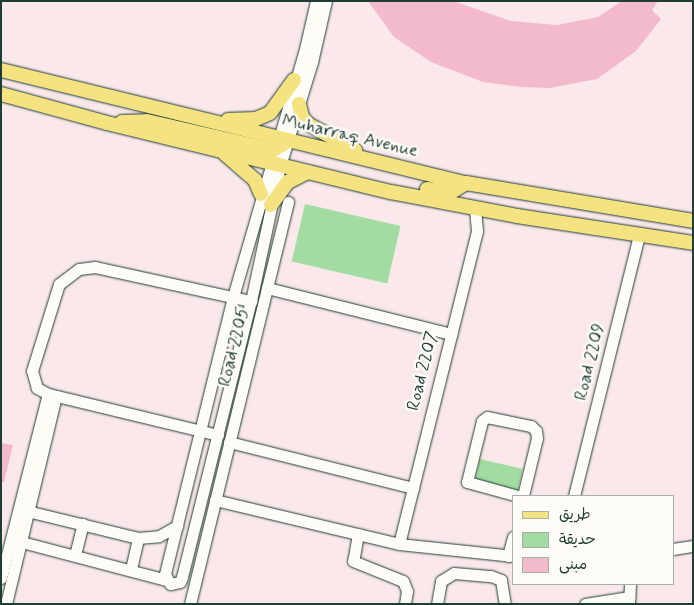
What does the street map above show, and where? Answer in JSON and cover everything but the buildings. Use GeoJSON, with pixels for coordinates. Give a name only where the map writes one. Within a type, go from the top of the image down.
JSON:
{"type":"FeatureCollection","features":[{"type":"Feature","properties":{"kind":"main road"},"geometry":{"type":"LineString","coordinates":[[1,61],[19,74]]}},
{"type":"Feature","properties":{"kind":"main road","name":"Muharraq Avenue"},"geometry":{"type":"LineString","coordinates":[[1,70],[215,121],[278,152],[308,172],[391,192],[475,208],[639,236],[693,243]]}},
{"type":"Feature","properties":{"kind":"main road"},"geometry":{"type":"LineString","coordinates":[[215,121],[264,117],[276,108],[294,80]]}},
{"type":"Feature","properties":{"kind":"main road","name":"Muharraq Avenue"},"geometry":{"type":"LineString","coordinates":[[6,96],[222,152],[278,152],[371,159],[466,183],[693,221]]}},
{"type":"Feature","properties":{"kind":"main road"},"geometry":{"type":"LineString","coordinates":[[299,104],[302,117],[315,130],[371,159]]}},
{"type":"Feature","properties":{"kind":"main road"},"geometry":{"type":"LineString","coordinates":[[106,123],[147,121],[278,152]]}},
{"type":"Feature","properties":{"kind":"main road"},"geometry":{"type":"LineString","coordinates":[[222,152],[255,180],[261,194]]}},
{"type":"Feature","properties":{"kind":"main road"},"geometry":{"type":"LineString","coordinates":[[271,205],[288,182],[308,172]]}},
{"type":"Feature","properties":{"kind":"main road"},"geometry":{"type":"LineString","coordinates":[[391,192],[405,186],[453,192],[466,183],[475,208]]}},
{"type":"Feature","properties":{"kind":"street"},"geometry":{"type":"LineString","coordinates":[[17,540],[131,569],[166,580],[175,585],[182,577],[251,301],[271,205],[278,152],[294,80],[316,1]]}},
{"type":"Feature","properties":{"kind":"street"},"geometry":{"type":"LineString","coordinates":[[166,580],[177,526],[246,244],[261,194],[299,104],[326,1]]}},
{"type":"Feature","properties":{"kind":"street","name":"Road 2205"},"geometry":{"type":"LineString","coordinates":[[190,604],[288,202]]}},
{"type":"Feature","properties":{"kind":"street","name":"Road 2207"},"geometry":{"type":"LineString","coordinates":[[399,544],[477,231],[475,208]]}},
{"type":"Feature","properties":{"kind":"street","name":"Road 2209"},"geometry":{"type":"LineString","coordinates":[[574,495],[639,236]]}},
{"type":"Feature","properties":{"kind":"street"},"geometry":{"type":"LineString","coordinates":[[246,244],[254,249],[263,248]]}},
{"type":"Feature","properties":{"kind":"street"},"geometry":{"type":"LineString","coordinates":[[218,435],[52,395],[37,388],[32,371],[57,289],[71,272],[95,268],[251,301]]}},
{"type":"Feature","properties":{"kind":"street"},"geometry":{"type":"LineString","coordinates":[[267,288],[450,334]]}},
{"type":"Feature","properties":{"kind":"street"},"geometry":{"type":"LineString","coordinates":[[4,602],[52,395]]}},
{"type":"Feature","properties":{"kind":"street"},"geometry":{"type":"LineString","coordinates":[[514,495],[467,482],[482,421],[487,416],[531,426],[536,431],[537,438],[523,495]]}},
{"type":"Feature","properties":{"kind":"street"},"geometry":{"type":"LineString","coordinates":[[229,442],[413,488]]}},
{"type":"Feature","properties":{"kind":"street"},"geometry":{"type":"LineString","coordinates":[[215,500],[399,544],[510,556],[512,543]]}},
{"type":"Feature","properties":{"kind":"street"},"geometry":{"type":"LineString","coordinates":[[24,510],[138,538],[159,536],[177,526]]}},
{"type":"Feature","properties":{"kind":"street"},"geometry":{"type":"LineString","coordinates":[[75,555],[83,524]]}},
{"type":"Feature","properties":{"kind":"street"},"geometry":{"type":"LineString","coordinates":[[358,534],[353,561],[403,581],[407,591],[405,604]]}},
{"type":"Feature","properties":{"kind":"street"},"geometry":{"type":"LineString","coordinates":[[131,569],[138,538]]}},
{"type":"Feature","properties":{"kind":"street"},"geometry":{"type":"LineString","coordinates":[[1,578],[17,540]]}},
{"type":"Feature","properties":{"kind":"street"},"geometry":{"type":"LineString","coordinates":[[674,550],[693,546]]}},
{"type":"Feature","properties":{"kind":"street"},"geometry":{"type":"LineString","coordinates":[[468,574],[469,553]]}},
{"type":"Feature","properties":{"kind":"street"},"geometry":{"type":"LineString","coordinates":[[437,604],[445,576],[468,574],[491,576],[501,580],[505,604]]}},
{"type":"Feature","properties":{"kind":"street"},"geometry":{"type":"LineString","coordinates":[[585,604],[631,596]]}},
{"type":"Feature","properties":{"kind":"green space"},"geometry":{"type":"Polygon","coordinates":[[[305,204],[400,226],[387,284],[292,261],[305,204]]]}},
{"type":"Feature","properties":{"kind":"green space"},"geometry":{"type":"Polygon","coordinates":[[[480,459],[523,469],[518,491],[475,481],[480,459]]]}}]}
